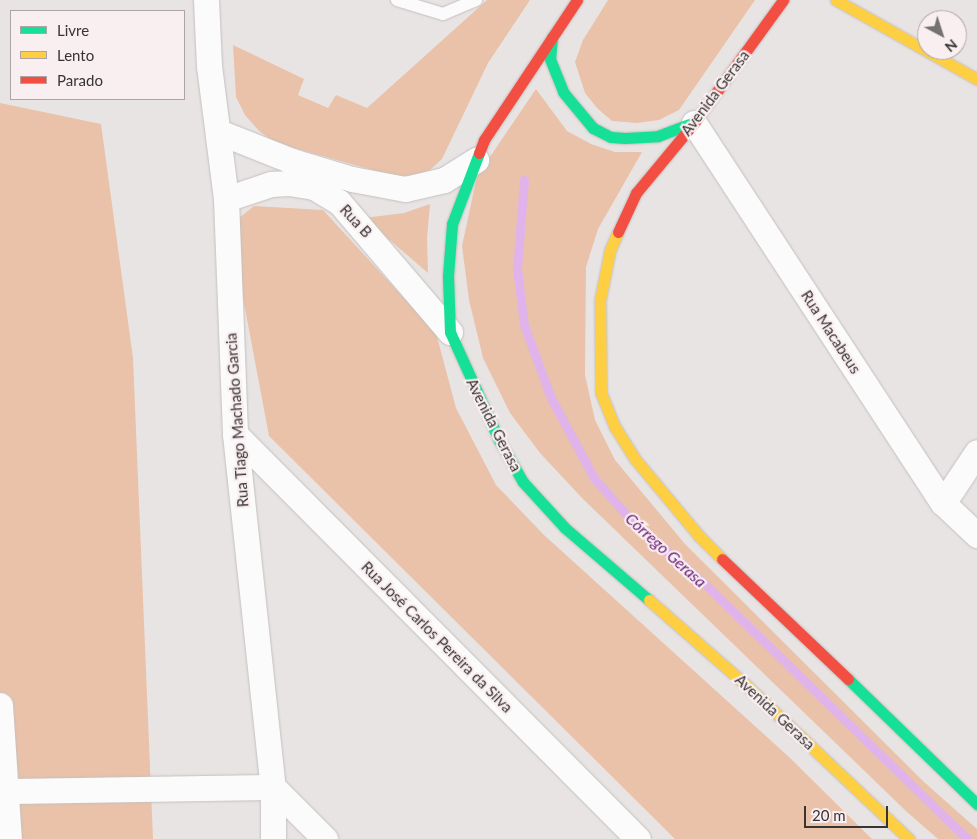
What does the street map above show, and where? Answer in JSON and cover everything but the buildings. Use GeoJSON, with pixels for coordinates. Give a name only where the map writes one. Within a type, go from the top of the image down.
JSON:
{"type":"FeatureCollection","features":[{"type":"Feature","properties":{"kind":"main road","name":"Avenida Gerasa"},"geometry":{"type":"LineString","coordinates":[[577,0],[484,140],[476,160],[452,224],[448,276],[450,332],[499,440],[523,482],[565,528],[745,684],[909,839]]}},
{"type":"Feature","properties":{"kind":"main road","name":"Avenida Gerasa"},"geometry":{"type":"LineString","coordinates":[[783,0],[694,123],[636,193],[610,250],[600,300],[599,358],[601,393],[615,427],[635,459],[700,537],[977,804]]}},
{"type":"Feature","properties":{"kind":"main road"},"geometry":{"type":"LineString","coordinates":[[836,0],[977,80]]}},
{"type":"Feature","properties":{"kind":"main road"},"geometry":{"type":"LineString","coordinates":[[552,37],[550,59],[563,92],[593,128],[610,137],[625,138],[658,136],[694,123]]}},
{"type":"Feature","properties":{"kind":"street","name":"Rua Tiago Machado Garcia"},"geometry":{"type":"LineString","coordinates":[[206,0],[209,66],[219,132],[226,199],[235,434],[272,787],[273,839]]}},
{"type":"Feature","properties":{"kind":"street","name":"Rua Macabeus"},"geometry":{"type":"LineString","coordinates":[[694,123],[943,503],[977,535]]}},
{"type":"Feature","properties":{"kind":"street","name":"Rua B"},"geometry":{"type":"LineString","coordinates":[[219,132],[292,161],[352,179],[405,189],[444,180],[476,160]]}},
{"type":"Feature","properties":{"kind":"street","name":"Rua B"},"geometry":{"type":"LineString","coordinates":[[226,199],[271,184],[289,182],[314,187],[339,202],[450,332]]}},
{"type":"Feature","properties":{"kind":"street","name":"Rua José Carlos Pereira da Silva"},"geometry":{"type":"LineString","coordinates":[[235,434],[638,839]]}},
{"type":"Feature","properties":{"kind":"street"},"geometry":{"type":"LineString","coordinates":[[943,503],[977,452]]}},
{"type":"Feature","properties":{"kind":"street"},"geometry":{"type":"LineString","coordinates":[[0,705],[8,791],[9,839]]}},
{"type":"Feature","properties":{"kind":"street"},"geometry":{"type":"LineString","coordinates":[[8,791],[272,787],[326,839]]}},
{"type":"Feature","properties":{"kind":"lane"},"geometry":{"type":"LineString","coordinates":[[397,0],[443,14],[476,0]]}},
{"type":"Feature","properties":{"kind":"shaded area"},"geometry":{"type":"Polygon","coordinates":[[[487,0],[530,0],[488,63],[442,159],[430,170],[414,176],[398,177],[276,143],[259,131],[245,115],[236,97],[233,45],[304,79],[298,95],[328,108],[336,95],[367,108],[487,0]]]}},
{"type":"Feature","properties":{"kind":"shaded area"},"geometry":{"type":"Polygon","coordinates":[[[608,0],[755,0],[679,110],[659,120],[637,123],[612,121],[597,108],[585,93],[575,62],[583,40],[608,0]]]}},
{"type":"Feature","properties":{"kind":"shaded area"},"geometry":{"type":"Polygon","coordinates":[[[536,89],[567,131],[591,144],[615,152],[642,152],[598,229],[586,267],[585,375],[595,420],[615,460],[685,544],[924,782],[977,829],[977,839],[938,839],[907,812],[582,498],[540,453],[510,413],[483,358],[469,300],[462,246],[477,176],[536,89]]]}},
{"type":"Feature","properties":{"kind":"shaded area"},"geometry":{"type":"Polygon","coordinates":[[[0,103],[101,124],[133,358],[153,839],[0,839],[0,103]]]}},
{"type":"Feature","properties":{"kind":"shaded area"},"geometry":{"type":"Polygon","coordinates":[[[430,204],[427,238],[428,273],[364,218],[404,213],[430,204]]]}},
{"type":"Feature","properties":{"kind":"shaded area"},"geometry":{"type":"Polygon","coordinates":[[[254,206],[323,210],[436,333],[456,408],[496,485],[544,535],[788,756],[872,839],[675,839],[269,436],[233,245],[239,218],[254,206]]]}},
{"type":"Feature","properties":{"kind":"waterway","name":"Córrego Gerasa"},"geometry":{"type":"LineString","coordinates":[[524,180],[517,268],[524,325],[551,398],[594,478],[630,519],[707,586],[967,839]]}},
{"type":"Feature","properties":{"kind":"traffic: fast"},"geometry":{"type":"LineString","coordinates":[[552,37],[550,59],[563,92],[593,128],[611,137],[625,138],[658,136],[692,123]]}},
{"type":"Feature","properties":{"kind":"traffic: fast"},"geometry":{"type":"LineString","coordinates":[[479,153],[452,224],[448,276],[450,332],[499,440],[523,482],[565,528],[649,600]]}},
{"type":"Feature","properties":{"kind":"traffic: fast"},"geometry":{"type":"LineString","coordinates":[[848,679],[977,804]]}},
{"type":"Feature","properties":{"kind":"traffic: slow"},"geometry":{"type":"LineString","coordinates":[[836,0],[977,79]]}},
{"type":"Feature","properties":{"kind":"traffic: slow"},"geometry":{"type":"LineString","coordinates":[[618,232],[610,250],[600,300],[601,393],[615,427],[635,459],[700,537],[722,559]]}},
{"type":"Feature","properties":{"kind":"traffic: slow"},"geometry":{"type":"LineString","coordinates":[[649,600],[745,684],[909,839]]}},
{"type":"Feature","properties":{"kind":"traffic: jam"},"geometry":{"type":"LineString","coordinates":[[479,153],[484,140],[577,0]]}},
{"type":"Feature","properties":{"kind":"traffic: jam"},"geometry":{"type":"LineString","coordinates":[[618,232],[636,193],[694,123],[783,0]]}},
{"type":"Feature","properties":{"kind":"traffic: jam"},"geometry":{"type":"LineString","coordinates":[[722,559],[848,679]]}}]}
